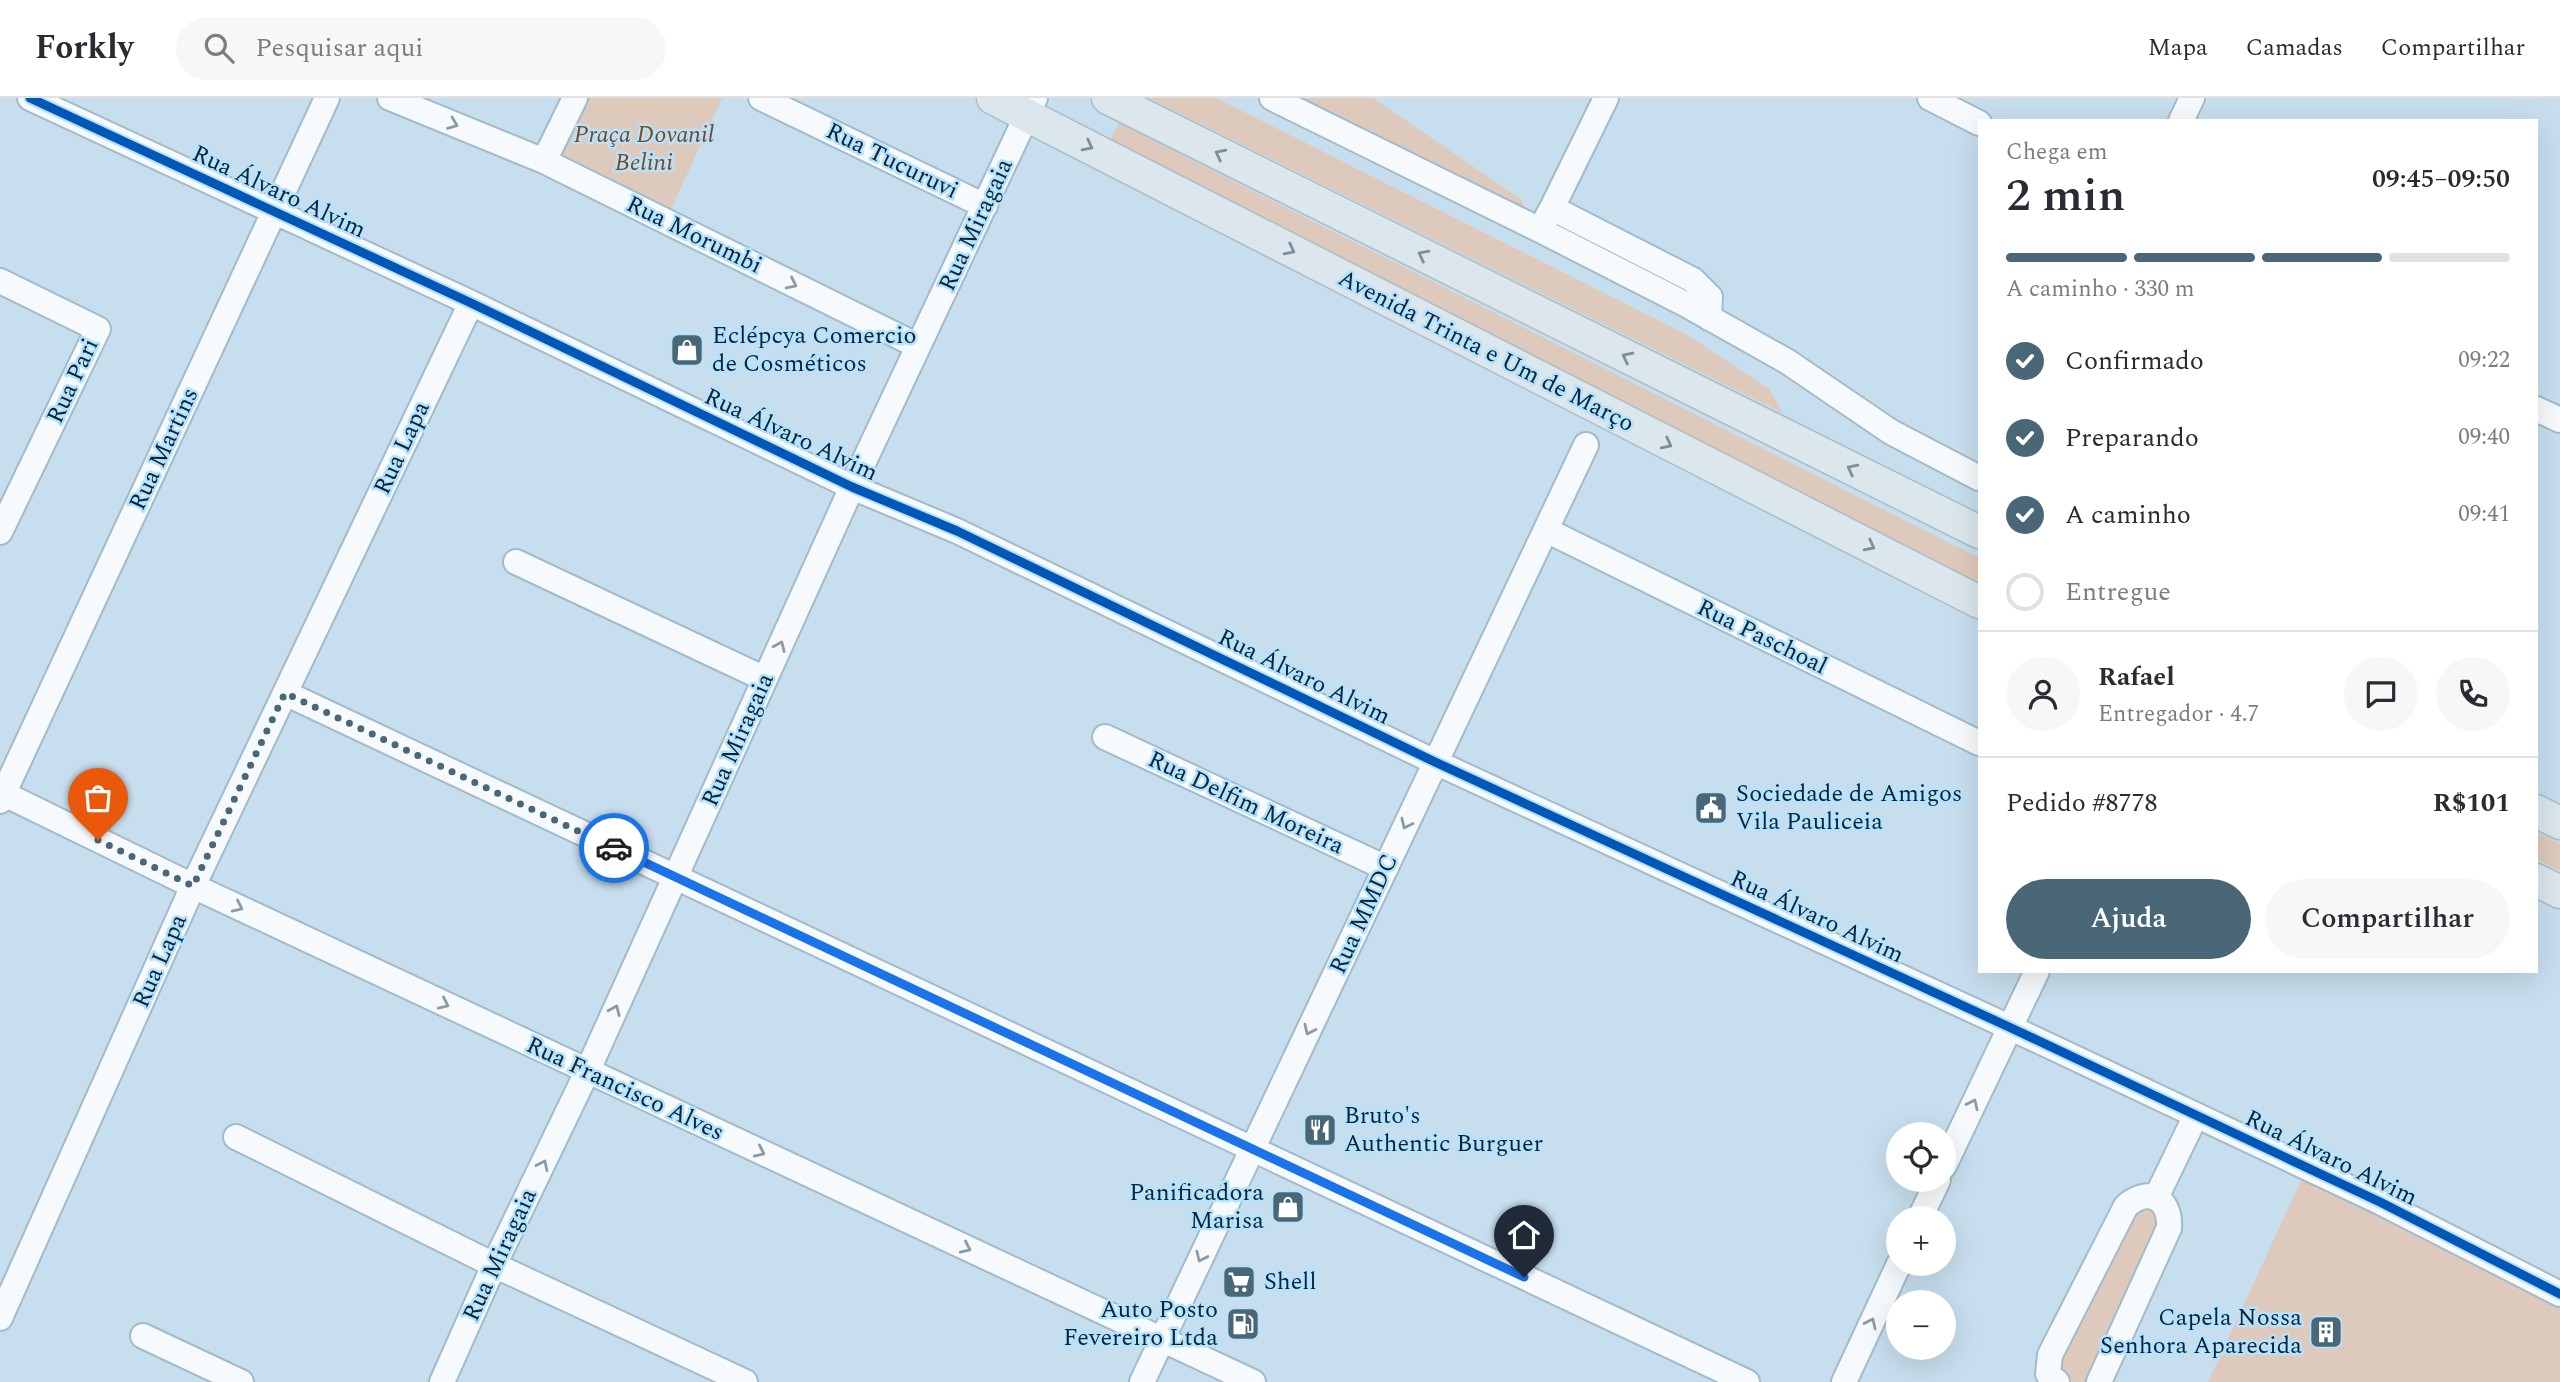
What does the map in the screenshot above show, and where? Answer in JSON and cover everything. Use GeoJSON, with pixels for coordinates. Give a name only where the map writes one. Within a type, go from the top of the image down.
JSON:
{"type":"FeatureCollection","features":[{"type":"Feature","properties":{"kind":"main road","name":"Avenida Trinta e Um de Março"},"geometry":{"type":"LineString","coordinates":[[993,98],[1031,106],[1978,601]]}},
{"type":"Feature","properties":{"kind":"main road"},"geometry":{"type":"LineString","coordinates":[[1108,98],[1978,532]]}},
{"type":"Feature","properties":{"kind":"main road"},"geometry":{"type":"LineString","coordinates":[[2538,812],[2560,823]]}},
{"type":"Feature","properties":{"kind":"main road"},"geometry":{"type":"LineString","coordinates":[[2538,881],[2560,892]]}},
{"type":"Feature","properties":{"kind":"street","name":"Rua Álvaro Alvim"},"geometry":{"type":"LineString","coordinates":[[30,98],[471,303],[852,487],[970,537],[1435,762],[2010,1027],[2379,1202],[2560,1294]]}},
{"type":"Feature","properties":{"kind":"street","name":"Rua Martins"},"geometry":{"type":"LineString","coordinates":[[1,796],[327,98]]}},
{"type":"Feature","properties":{"kind":"street","name":"Rua Morumbi"},"geometry":{"type":"LineString","coordinates":[[390,98],[544,161],[918,346]]}},
{"type":"Feature","properties":{"kind":"street"},"geometry":{"type":"LineString","coordinates":[[544,161],[575,98]]}},
{"type":"Feature","properties":{"kind":"street","name":"Rua Tucuruvi"},"geometry":{"type":"LineString","coordinates":[[761,98],[985,206]]}},
{"type":"Feature","properties":{"kind":"street"},"geometry":{"type":"LineString","coordinates":[[1540,230],[1606,98]]}},
{"type":"Feature","properties":{"kind":"street"},"geometry":{"type":"LineString","coordinates":[[1930,98],[1978,122]]}},
{"type":"Feature","properties":{"kind":"street"},"geometry":{"type":"LineString","coordinates":[[2182,119],[2192,98]]}},
{"type":"Feature","properties":{"kind":"street"},"geometry":{"type":"LineString","coordinates":[[1274,99],[1540,230],[1709,318],[1788,362],[1891,432],[1978,477]]}},
{"type":"Feature","properties":{"kind":"street","name":"Rua Miragaia"},"geometry":{"type":"LineString","coordinates":[[442,1382],[494,1265],[587,1072],[852,487],[1031,106]]}},
{"type":"Feature","properties":{"kind":"street"},"geometry":{"type":"LineString","coordinates":[[1552,208],[1693,280],[1710,297],[1709,318]]}},
{"type":"Feature","properties":{"kind":"street","name":"Rua Pari"},"geometry":{"type":"LineString","coordinates":[[0,281],[98,329],[0,531]]}},
{"type":"Feature","properties":{"kind":"street","name":"Rua Lapa"},"geometry":{"type":"LineString","coordinates":[[0,1318],[193,886],[471,303]]}},
{"type":"Feature","properties":{"kind":"street"},"geometry":{"type":"LineString","coordinates":[[2538,409],[2560,420]]}},
{"type":"Feature","properties":{"kind":"street","name":"Rua MMDC"},"geometry":{"type":"LineString","coordinates":[[1142,1382],[1586,445]]}},
{"type":"Feature","properties":{"kind":"street","name":"Rua Paschoal"},"geometry":{"type":"LineString","coordinates":[[1546,530],[1978,743]]}},
{"type":"Feature","properties":{"kind":"street"},"geometry":{"type":"LineString","coordinates":[[516,562],[765,679]]}},
{"type":"Feature","properties":{"kind":"street"},"geometry":{"type":"LineString","coordinates":[[285,693],[1747,1382]]}},
{"type":"Feature","properties":{"kind":"street","name":"Rua Delfim Moreira"},"geometry":{"type":"LineString","coordinates":[[1105,737],[1386,868]]}},
{"type":"Feature","properties":{"kind":"street","name":"Rua Francisco Alves"},"geometry":{"type":"LineString","coordinates":[[1,796],[1253,1382]]}},
{"type":"Feature","properties":{"kind":"street"},"geometry":{"type":"LineString","coordinates":[[1956,1141],[2036,973]]}},
{"type":"Feature","properties":{"kind":"street"},"geometry":{"type":"LineString","coordinates":[[2156,1198],[2195,1116]]}},
{"type":"Feature","properties":{"kind":"street"},"geometry":{"type":"LineString","coordinates":[[236,1137],[494,1265],[745,1382]]}},
{"type":"Feature","properties":{"kind":"street"},"geometry":{"type":"LineString","coordinates":[[2057,1382],[2048,1374],[2050,1355],[2126,1206],[2145,1195],[2156,1198],[2166,1207],[2170,1216],[2169,1228],[2099,1382]]}},
{"type":"Feature","properties":{"kind":"street"},"geometry":{"type":"LineString","coordinates":[[1844,1382],[1893,1276]]}},
{"type":"Feature","properties":{"kind":"street"},"geometry":{"type":"LineString","coordinates":[[143,1336],[241,1382]]}},
{"type":"Feature","properties":{"kind":"green space","name":"Praça Dovanil Belini"},"geometry":{"type":"Polygon","coordinates":[[[578,98],[722,98],[668,216],[549,159],[578,98]]]}},
{"type":"Feature","properties":{"kind":"green space"},"geometry":{"type":"Polygon","coordinates":[[[1148,98],[1216,98],[1686,334],[1769,389],[1783,413],[1148,98]]]}},
{"type":"Feature","properties":{"kind":"green space"},"geometry":{"type":"Polygon","coordinates":[[[1302,98],[1373,98],[1522,200],[1525,208],[1524,210],[1307,106],[1302,98]]]}},
{"type":"Feature","properties":{"kind":"green space"},"geometry":{"type":"Polygon","coordinates":[[[1119,123],[1978,557],[1978,584],[1108,144],[1119,123]]]}},
{"type":"Feature","properties":{"kind":"green space"},"geometry":{"type":"Polygon","coordinates":[[[2538,833],[2560,844],[2560,871],[2538,860],[2538,833]]]}},
{"type":"Feature","properties":{"kind":"green space"},"geometry":{"type":"Polygon","coordinates":[[[2304,1174],[2560,1295],[2560,1382],[2208,1382],[2304,1174]]]}},
{"type":"Feature","properties":{"kind":"green space"},"geometry":{"type":"Polygon","coordinates":[[[2134,1199],[2168,1214],[2089,1382],[2073,1382],[2053,1373],[2134,1199]]]}},
{"type":"Feature","properties":{"kind":"cycle path"},"geometry":{"type":"LineString","coordinates":[[30,98],[471,303],[852,487],[957,531],[1435,762],[2380,1202],[2560,1294]]}},
{"type":"Feature","properties":{"kind":"way so far"},"geometry":{"type":"LineString","coordinates":[[98,840],[193,886],[285,693],[614,848]]}},
{"type":"Feature","properties":{"kind":"place","name":"Eclépcya Comercio de Cosméticos"},"geometry":{"type":"Point","coordinates":[687,350]}},
{"type":"Feature","properties":{"kind":"place","name":"Sociedade de Amigos Vila Pauliceia"},"geometry":{"type":"Point","coordinates":[1711,808]}},
{"type":"Feature","properties":{"kind":"place","name":"Bruto's Authentic Burguer"},"geometry":{"type":"Point","coordinates":[1320,1130]}},
{"type":"Feature","properties":{"kind":"place","name":"Panificadora Marisa"},"geometry":{"type":"Point","coordinates":[1288,1207]}},
{"type":"Feature","properties":{"kind":"place","name":"Shell"},"geometry":{"type":"Point","coordinates":[1239,1282]}},
{"type":"Feature","properties":{"kind":"place","name":"Auto Posto Fevereiro Ltda"},"geometry":{"type":"Point","coordinates":[1243,1324]}},
{"type":"Feature","properties":{"kind":"place","name":"Capela Nossa Senhora Aparecida"},"geometry":{"type":"Point","coordinates":[2326,1332]}},
{"type":"Feature","properties":{"kind":"route"},"geometry":{"type":"LineString","coordinates":[[614,848],[1524,1277]]}}]}
